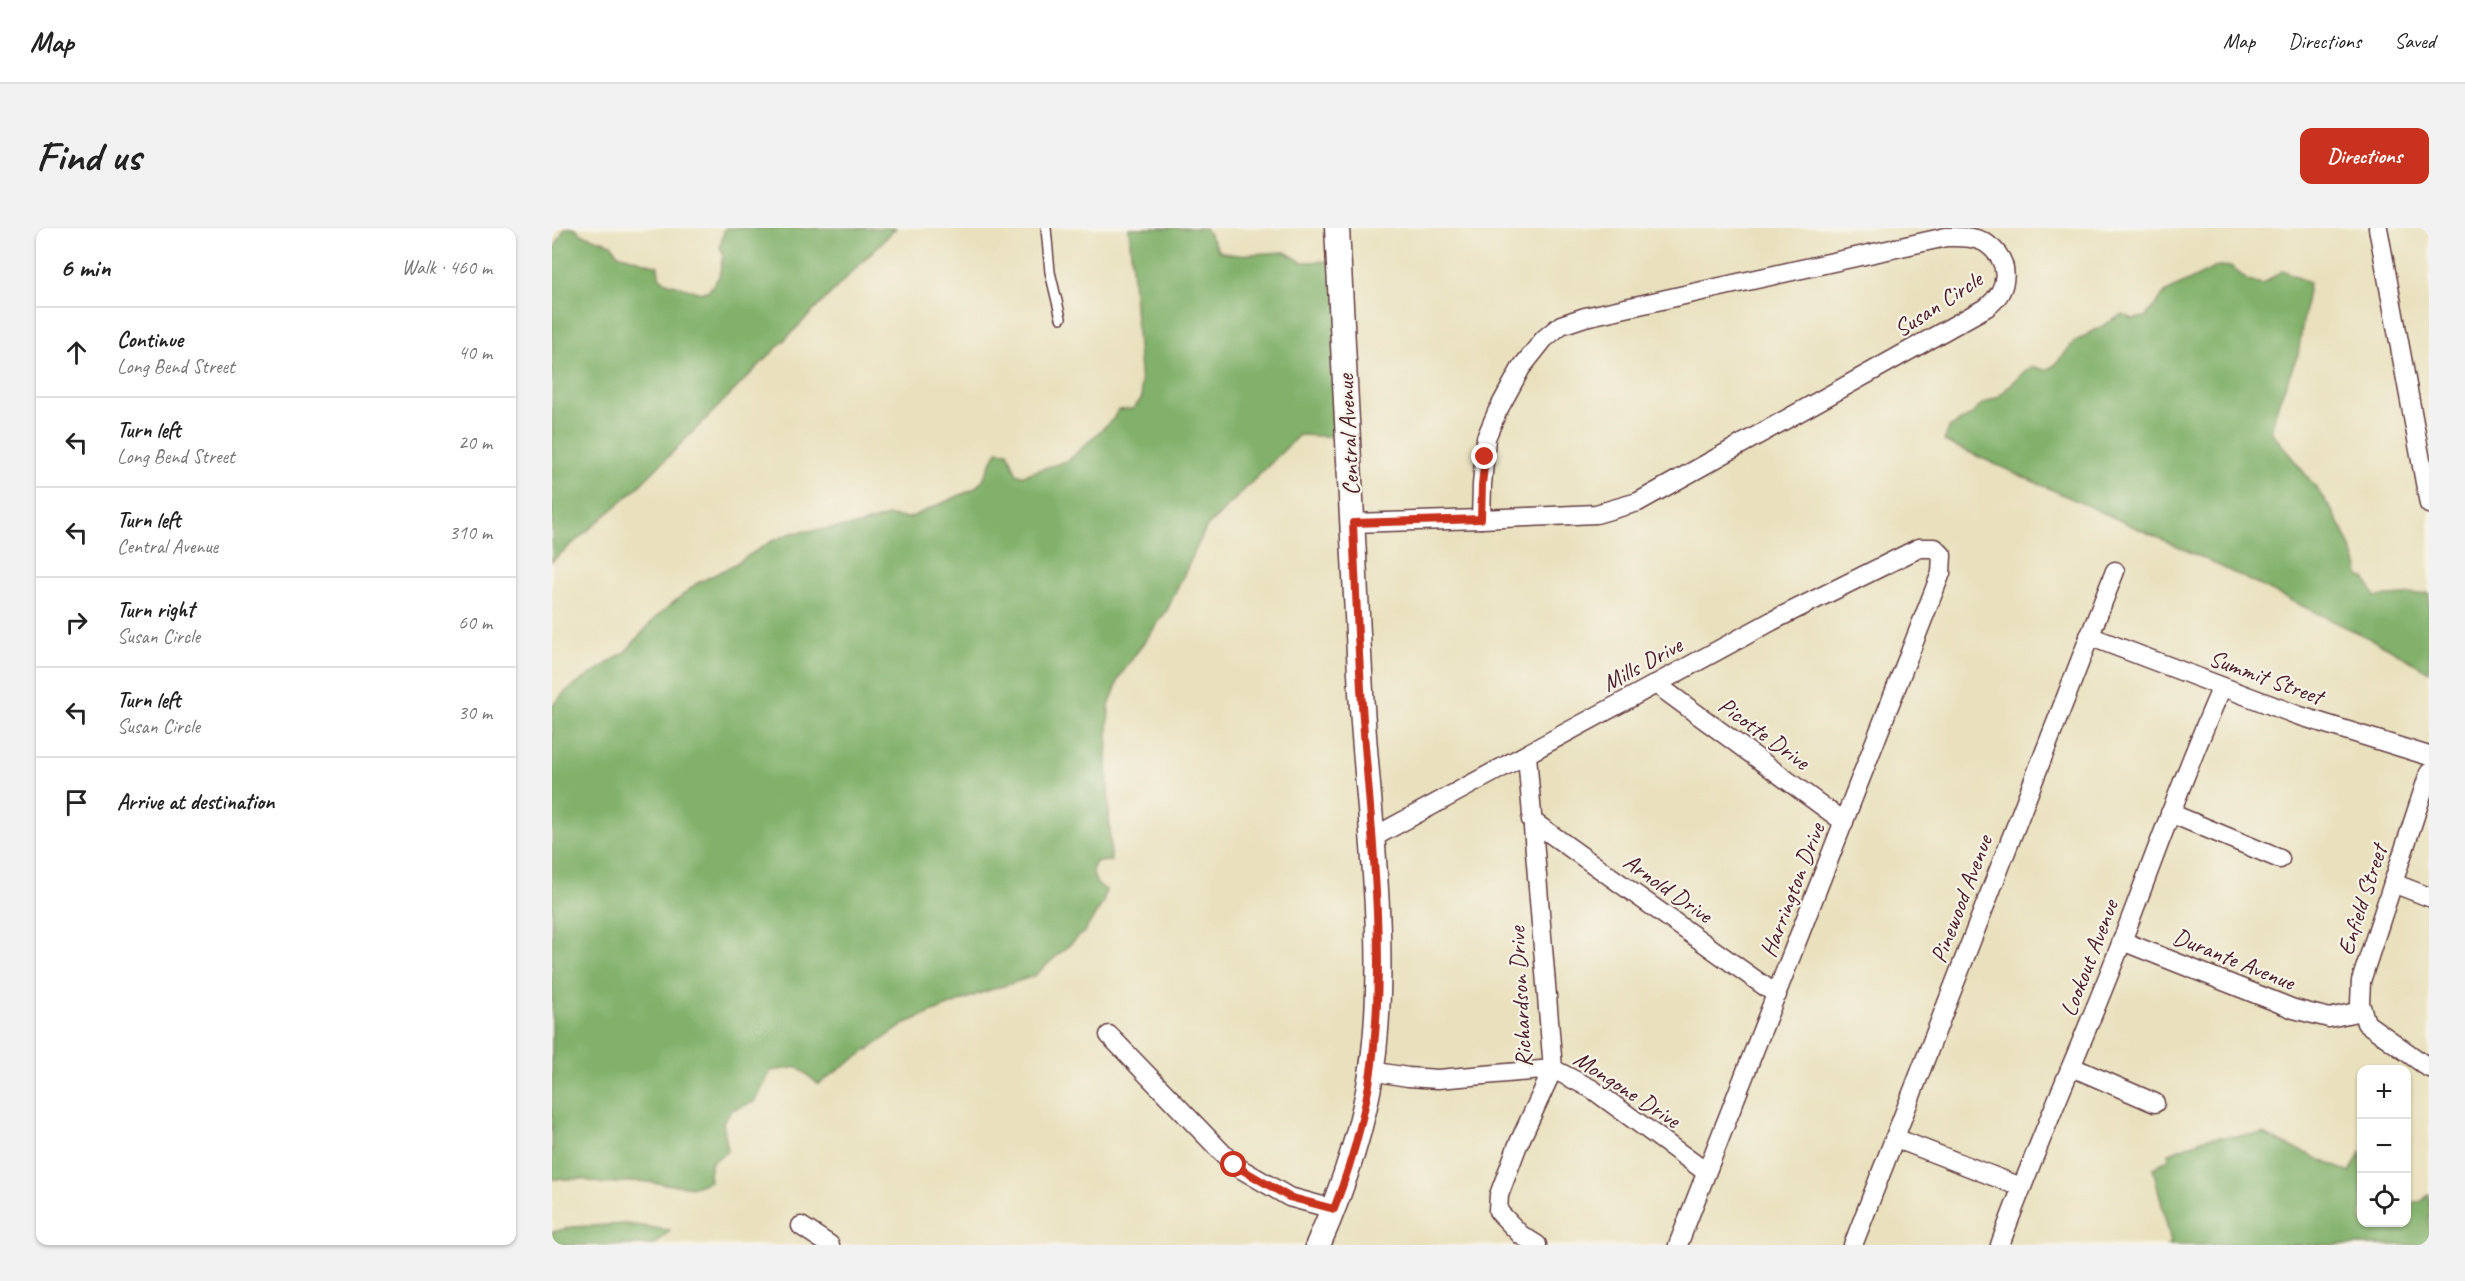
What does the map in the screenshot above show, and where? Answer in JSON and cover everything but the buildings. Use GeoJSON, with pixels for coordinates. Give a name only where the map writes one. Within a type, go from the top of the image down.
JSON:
{"type":"FeatureCollection","features":[{"type":"Feature","properties":{"kind":"main road","name":"Central Avenue"},"geometry":{"type":"LineString","coordinates":[[1318,1245],[1334,1209],[1353,1153],[1371,1071],[1378,1002],[1372,838],[1362,701],[1337,228]]}},
{"type":"Feature","properties":{"kind":"street"},"geometry":{"type":"LineString","coordinates":[[2378,228],[2429,504]]}},
{"type":"Feature","properties":{"kind":"street","name":"Susan Circle"},"geometry":{"type":"LineString","coordinates":[[1353,523],[1481,519],[1596,514],[1638,502],[1987,307],[2003,291],[2006,274],[2001,258],[1988,244],[1978,240],[1946,237],[1585,317],[1562,325],[1544,339],[1521,368],[1486,438],[1481,519]]}},
{"type":"Feature","properties":{"kind":"street","name":"Mills Drive"},"geometry":{"type":"LineString","coordinates":[[1372,838],[1773,621],[1920,548],[1929,546],[1939,551]]}},
{"type":"Feature","properties":{"kind":"street","name":"Harrington Drive"},"geometry":{"type":"LineString","coordinates":[[1678,1245],[1941,573],[1942,555],[1939,551]]}},
{"type":"Feature","properties":{"kind":"street","name":"Pinewood Avenue"},"geometry":{"type":"LineString","coordinates":[[1853,1245],[2115,571]]}},
{"type":"Feature","properties":{"kind":"street","name":"Summit Street"},"geometry":{"type":"LineString","coordinates":[[2089,636],[2297,715],[2429,756]]}},
{"type":"Feature","properties":{"kind":"street","name":"Picotte Drive"},"geometry":{"type":"LineString","coordinates":[[1656,684],[1844,822]]}},
{"type":"Feature","properties":{"kind":"street","name":"Lookout Avenue"},"geometry":{"type":"LineString","coordinates":[[2000,1245],[2021,1187],[2072,1067],[2170,813],[2222,687]]}},
{"type":"Feature","properties":{"kind":"street","name":"Richardson Drive"},"geometry":{"type":"LineString","coordinates":[[1527,755],[1552,1069],[1499,1194],[1498,1211],[1521,1235],[1536,1245]]}},
{"type":"Feature","properties":{"kind":"street","name":"Enfield Street"},"geometry":{"type":"LineString","coordinates":[[2361,1011],[2361,981],[2429,773]]}},
{"type":"Feature","properties":{"kind":"street"},"geometry":{"type":"LineString","coordinates":[[2170,813],[2280,860]]}},
{"type":"Feature","properties":{"kind":"street","name":"Arnold Drive"},"geometry":{"type":"LineString","coordinates":[[1531,820],[1777,995]]}},
{"type":"Feature","properties":{"kind":"street"},"geometry":{"type":"LineString","coordinates":[[2393,883],[2429,897]]}},
{"type":"Feature","properties":{"kind":"street","name":"Durante Avenue"},"geometry":{"type":"LineString","coordinates":[[2122,941],[2284,1005],[2329,1018],[2361,1011]]}},
{"type":"Feature","properties":{"kind":"street"},"geometry":{"type":"LineString","coordinates":[[2361,1011],[2366,1023],[2429,1068]]}},
{"type":"Feature","properties":{"kind":"street"},"geometry":{"type":"LineString","coordinates":[[1108,1035],[1234,1165],[1289,1197],[1334,1209]]}},
{"type":"Feature","properties":{"kind":"street"},"geometry":{"type":"LineString","coordinates":[[2072,1067],[2155,1103]]}},
{"type":"Feature","properties":{"kind":"street","name":"Mongone Drive"},"geometry":{"type":"LineString","coordinates":[[1371,1071],[1438,1079],[1552,1069],[1592,1089],[1706,1172]]}},
{"type":"Feature","properties":{"kind":"street"},"geometry":{"type":"LineString","coordinates":[[1894,1138],[2021,1187]]}},
{"type":"Feature","properties":{"kind":"street"},"geometry":{"type":"LineString","coordinates":[[801,1226],[830,1245]]}},
{"type":"Feature","properties":{"kind":"lane"},"geometry":{"type":"LineString","coordinates":[[1046,228],[1050,272],[1061,318]]}},
{"type":"Feature","properties":{"kind":"green space"},"geometry":{"type":"Polygon","coordinates":[[[565,228],[576,228],[581,234],[611,244],[618,254],[658,266],[659,276],[666,282],[701,293],[709,290],[719,277],[723,256],[720,246],[725,228],[896,228],[635,490],[552,561],[552,253],[565,228]]]}},
{"type":"Feature","properties":{"kind":"green space"},"geometry":{"type":"Polygon","coordinates":[[[1129,228],[1205,228],[1219,251],[1235,255],[1285,252],[1302,262],[1336,261],[1346,437],[1299,435],[1206,528],[1167,610],[1120,676],[1109,706],[1107,764],[1111,861],[1096,862],[1092,870],[1096,883],[1106,890],[1103,903],[1084,932],[1034,976],[981,993],[908,1022],[818,1084],[798,1067],[771,1071],[754,1102],[732,1110],[723,1122],[728,1151],[712,1162],[709,1173],[710,1181],[694,1187],[637,1181],[604,1184],[581,1179],[552,1179],[552,706],[566,691],[626,651],[656,617],[696,584],[730,567],[772,541],[792,533],[859,525],[888,516],[909,518],[974,489],[982,481],[997,451],[1008,452],[1017,475],[1024,475],[1069,460],[1113,419],[1118,410],[1133,409],[1142,398],[1129,228]]]}},
{"type":"Feature","properties":{"kind":"green space"},"geometry":{"type":"Polygon","coordinates":[[[2218,266],[2232,267],[2248,281],[2263,284],[2283,270],[2309,283],[2298,354],[2278,404],[2271,431],[2312,482],[2336,517],[2354,555],[2360,577],[2365,578],[2375,597],[2429,593],[2429,672],[2387,647],[2203,558],[1944,441],[1949,428],[1971,415],[1982,404],[1998,397],[2026,370],[2033,367],[2046,370],[2055,365],[2074,342],[2123,314],[2133,319],[2145,317],[2166,292],[2218,266]]]}},
{"type":"Feature","properties":{"kind":"green space"},"geometry":{"type":"Polygon","coordinates":[[[2263,1134],[2350,1173],[2357,1159],[2357,1227],[2411,1227],[2411,1203],[2422,1201],[2429,1194],[2429,1245],[2167,1245],[2171,1242],[2153,1168],[2170,1158],[2168,1154],[2206,1138],[2263,1134]]]}},
{"type":"Feature","properties":{"kind":"green space"},"geometry":{"type":"Polygon","coordinates":[[[627,1224],[670,1230],[655,1245],[552,1245],[552,1232],[572,1227],[627,1224]]]}},
{"type":"Feature","properties":{"kind":"route"},"geometry":{"type":"LineString","coordinates":[[1234,1165],[1289,1197],[1315,1204],[1334,1209],[1340,1193],[1363,1117],[1371,1071],[1378,1002],[1372,838],[1353,523],[1481,519],[1485,457]]}}]}
